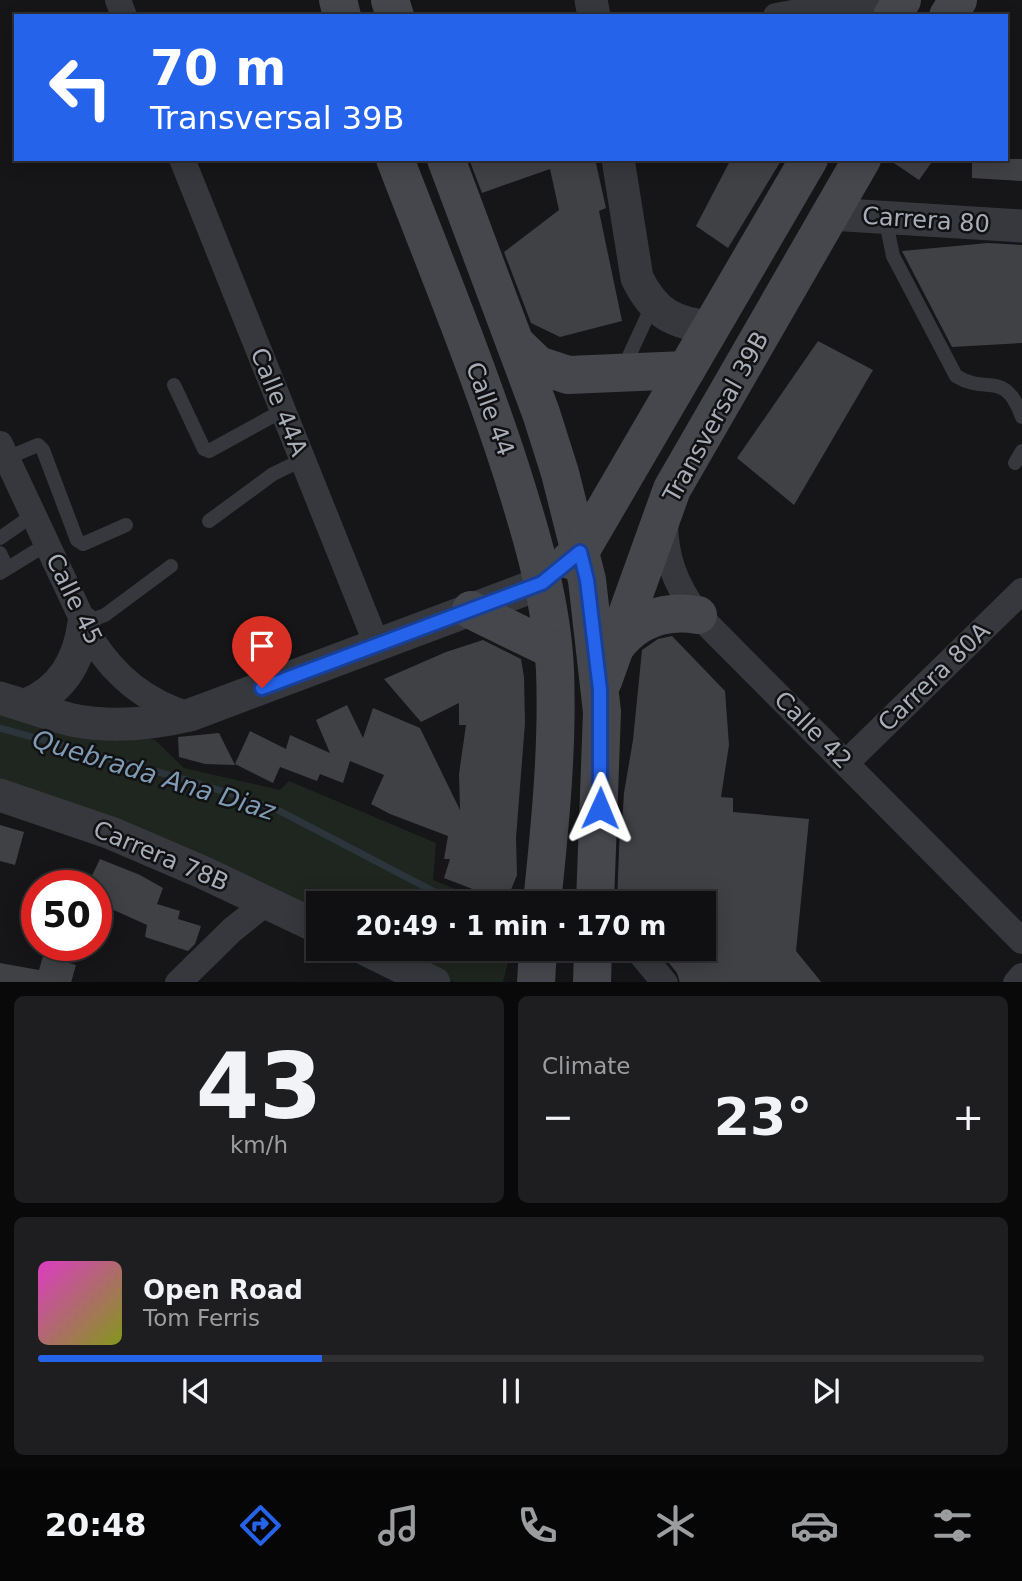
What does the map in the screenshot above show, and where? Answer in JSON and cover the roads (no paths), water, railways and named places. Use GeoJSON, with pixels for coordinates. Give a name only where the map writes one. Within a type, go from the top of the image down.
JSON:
{"type":"FeatureCollection","features":[{"type":"Feature","properties":{"kind":"main road","name":"Calle 44"},"geometry":{"type":"LineString","coordinates":[[395,161],[494,417],[531,533],[552,648],[555,745],[576,891]]}},
{"type":"Feature","properties":{"kind":"main road","name":"Calle 44"},"geometry":{"type":"LineString","coordinates":[[447,161],[545,425],[587,580],[600,690],[599,833],[579,891]]}},
{"type":"Feature","properties":{"kind":"main road","name":"Transversal 39B"},"geometry":{"type":"LineString","coordinates":[[542,583],[580,552],[807,161]]}},
{"type":"Feature","properties":{"kind":"main road","name":"Transversal 39B"},"geometry":{"type":"LineString","coordinates":[[600,690],[672,489],[861,161]]}},
{"type":"Feature","properties":{"kind":"main road"},"geometry":{"type":"LineString","coordinates":[[515,343],[538,365],[557,373],[579,376],[686,370]]}},
{"type":"Feature","properties":{"kind":"main road"},"geometry":{"type":"LineString","coordinates":[[659,417],[672,489]]}},
{"type":"Feature","properties":{"kind":"main road"},"geometry":{"type":"LineString","coordinates":[[471,610],[552,648],[560,593],[580,552]]}},
{"type":"Feature","properties":{"kind":"main road"},"geometry":{"type":"LineString","coordinates":[[612,652],[628,632],[649,618],[673,612],[698,615]]}},
{"type":"Feature","properties":{"kind":"main road"},"geometry":{"type":"LineString","coordinates":[[536,982],[537,961]]}},
{"type":"Feature","properties":{"kind":"main road"},"geometry":{"type":"LineString","coordinates":[[592,982],[593,961]]}},
{"type":"Feature","properties":{"kind":"street"},"geometry":{"type":"LineString","coordinates":[[787,14],[853,2],[865,2],[874,9],[892,9]]}},
{"type":"Feature","properties":{"kind":"street","name":"Calle 44A"},"geometry":{"type":"LineString","coordinates":[[183,161],[377,645]]}},
{"type":"Feature","properties":{"kind":"street"},"geometry":{"type":"LineString","coordinates":[[618,161],[637,278],[653,304],[677,321],[712,327]]}},
{"type":"Feature","properties":{"kind":"street","name":"Carrera 80"},"geometry":{"type":"LineString","coordinates":[[830,214],[1022,226]]}},
{"type":"Feature","properties":{"kind":"street","name":"Calle 45"},"geometry":{"type":"LineString","coordinates":[[3,451],[84,623],[102,655],[126,682],[156,702],[190,715]]}},
{"type":"Feature","properties":{"kind":"street","name":"Calle 42"},"geometry":{"type":"LineString","coordinates":[[672,489],[665,522],[668,555],[679,587],[698,615],[1022,941]]}},
{"type":"Feature","properties":{"kind":"street","name":"Calle 44"},"geometry":{"type":"LineString","coordinates":[[577,891],[589,735],[580,552]]}},
{"type":"Feature","properties":{"kind":"street"},"geometry":{"type":"LineString","coordinates":[[13,702],[74,720],[110,724],[147,723],[190,715],[542,583]]}},
{"type":"Feature","properties":{"kind":"street","name":"Carrera 80A"},"geometry":{"type":"LineString","coordinates":[[846,763],[1022,590]]}},
{"type":"Feature","properties":{"kind":"street"},"geometry":{"type":"LineString","coordinates":[[13,702],[49,692],[68,673],[79,649],[84,623]]}},
{"type":"Feature","properties":{"kind":"street","name":"Carrera 78B"},"geometry":{"type":"LineString","coordinates":[[0,795],[111,832],[306,921]]}},
{"type":"Feature","properties":{"kind":"street"},"geometry":{"type":"LineString","coordinates":[[178,982],[232,930],[267,902]]}},
{"type":"Feature","properties":{"kind":"street"},"geometry":{"type":"LineString","coordinates":[[390,961],[434,982]]}},
{"type":"Feature","properties":{"kind":"street"},"geometry":{"type":"LineString","coordinates":[[552,982],[553,961]]}},
{"type":"Feature","properties":{"kind":"street"},"geometry":{"type":"LineString","coordinates":[[575,982],[576,961]]}},
{"type":"Feature","properties":{"kind":"street"},"geometry":{"type":"LineString","coordinates":[[647,961],[665,982]]}},
{"type":"Feature","properties":{"kind":"street"},"geometry":{"type":"LineString","coordinates":[[1016,982],[1022,976]]}},
{"type":"Feature","properties":{"kind":"lane"},"geometry":{"type":"LineString","coordinates":[[885,217],[893,256],[956,376],[965,382],[1001,386],[1015,398],[1022,417]]}},
{"type":"Feature","properties":{"kind":"lane"},"geometry":{"type":"LineString","coordinates":[[621,373],[653,304]]}},
{"type":"Feature","properties":{"kind":"lane"},"geometry":{"type":"LineString","coordinates":[[174,385],[204,449],[209,451],[282,411]]}},
{"type":"Feature","properties":{"kind":"lane"},"geometry":{"type":"LineString","coordinates":[[3,451],[38,446],[43,450],[77,540],[83,544],[126,525]]}},
{"type":"Feature","properties":{"kind":"lane"},"geometry":{"type":"LineString","coordinates":[[209,521],[273,474],[302,460]]}},
{"type":"Feature","properties":{"kind":"lane"},"geometry":{"type":"LineString","coordinates":[[0,538],[33,515]]}},
{"type":"Feature","properties":{"kind":"lane"},"geometry":{"type":"LineString","coordinates":[[0,553],[4,570],[47,544]]}},
{"type":"Feature","properties":{"kind":"lane"},"geometry":{"type":"LineString","coordinates":[[84,623],[105,615],[172,566]]}},
{"type":"Feature","properties":{"kind":"waterway","name":"Quebrada Ana Diaz"},"geometry":{"type":"LineString","coordinates":[[0,728],[194,782],[276,809],[433,891]]}}]}
